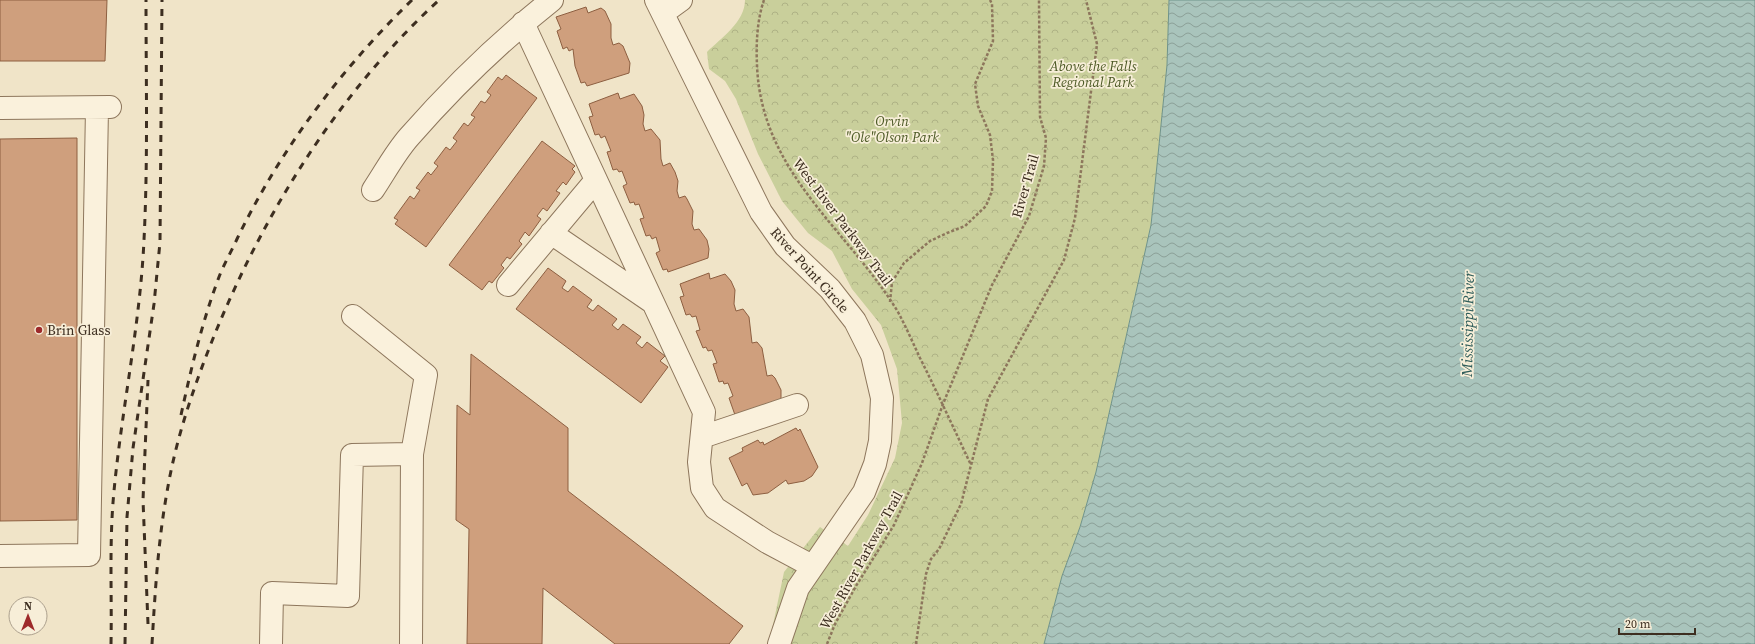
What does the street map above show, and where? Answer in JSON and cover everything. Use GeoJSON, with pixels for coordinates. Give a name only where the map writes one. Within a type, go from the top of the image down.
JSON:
{"type":"FeatureCollection","features":[{"type":"Feature","properties":{"kind":"street"},"geometry":{"type":"LineString","coordinates":[[373,190],[408,138],[467,76],[523,23],[552,0]]}},
{"type":"Feature","properties":{"kind":"street"},"geometry":{"type":"LineString","coordinates":[[660,7],[681,0]]}},
{"type":"Feature","properties":{"kind":"street","name":"River Point Circle"},"geometry":{"type":"LineString","coordinates":[[660,7],[761,212],[785,246],[830,289],[855,321],[872,355],[882,398],[880,441],[875,464],[864,492],[798,588],[779,644]]}},
{"type":"Feature","properties":{"kind":"street"},"geometry":{"type":"LineString","coordinates":[[523,23],[704,412],[700,462],[702,488],[715,508],[767,542],[812,566]]}},
{"type":"Feature","properties":{"kind":"street"},"geometry":{"type":"LineString","coordinates":[[0,108],[104,107],[89,555],[0,556]]}},
{"type":"Feature","properties":{"kind":"street"},"geometry":{"type":"LineString","coordinates":[[508,285],[596,180]]}},
{"type":"Feature","properties":{"kind":"street"},"geometry":{"type":"LineString","coordinates":[[551,233],[652,302]]}},
{"type":"Feature","properties":{"kind":"street"},"geometry":{"type":"LineString","coordinates":[[353,316],[426,376],[412,454],[411,644]]}},
{"type":"Feature","properties":{"kind":"street"},"geometry":{"type":"LineString","coordinates":[[702,437],[797,405]]}},
{"type":"Feature","properties":{"kind":"street"},"geometry":{"type":"LineString","coordinates":[[271,644],[272,592],[348,596],[352,455],[412,454]]}},
{"type":"Feature","properties":{"kind":"path","name":"West River Parkway Trail"},"geometry":{"type":"LineString","coordinates":[[764,0],[761,8],[756,46],[758,89],[769,130],[788,169],[873,276],[898,313],[971,465]]}},
{"type":"Feature","properties":{"kind":"path"},"geometry":{"type":"LineString","coordinates":[[890,302],[892,282],[904,263],[930,242],[965,226],[986,206],[992,192],[993,160],[990,135],[978,106],[975,84],[993,41],[992,4],[990,0]]}},
{"type":"Feature","properties":{"kind":"path","name":"River Trail"},"geometry":{"type":"LineString","coordinates":[[943,404],[992,285],[1029,216],[1044,166],[1046,138],[1040,117],[1039,0]]}},
{"type":"Feature","properties":{"kind":"path"},"geometry":{"type":"LineString","coordinates":[[916,644],[926,574],[931,560],[939,549],[962,504],[988,399],[1064,260],[1075,218],[1097,44],[1086,0]]}},
{"type":"Feature","properties":{"kind":"path","name":"West River Parkway Trail"},"geometry":{"type":"LineString","coordinates":[[827,644],[835,624],[856,586],[894,525],[922,463],[943,404]]}},
{"type":"Feature","properties":{"kind":"green space"},"geometry":{"type":"Polygon","coordinates":[[[745,0],[1169,0],[1167,65],[1151,225],[1096,472],[1080,527],[1062,576],[1044,644],[769,644],[784,572],[820,527],[848,546],[868,515],[895,458],[902,423],[897,369],[881,325],[852,289],[832,251],[808,233],[782,201],[758,154],[736,99],[725,81],[709,69],[707,52],[737,22],[744,8],[745,0]]]}},
{"type":"Feature","properties":{"kind":"water","name":"Mississippi River"},"geometry":{"type":"Polygon","coordinates":[[[1169,0],[1755,0],[1755,644],[1044,644],[1062,576],[1080,527],[1096,472],[1151,225],[1167,65],[1169,0]]]}},
{"type":"Feature","properties":{"kind":"building"},"geometry":{"type":"Polygon","coordinates":[[[0,0],[107,0],[105,61],[0,61],[0,0]]]}},
{"type":"Feature","properties":{"kind":"building"},"geometry":{"type":"Polygon","coordinates":[[[586,7],[588,13],[601,8],[605,11],[611,24],[611,38],[613,45],[619,43],[623,46],[630,63],[629,73],[587,86],[585,82],[581,83],[575,66],[573,49],[569,51],[567,47],[563,49],[557,31],[561,29],[556,17],[586,7]]]}},
{"type":"Feature","properties":{"kind":"building"},"geometry":{"type":"Polygon","coordinates":[[[506,75],[537,98],[426,247],[395,224],[398,220],[394,218],[410,196],[414,199],[420,190],[416,188],[428,172],[431,175],[438,166],[434,163],[446,147],[450,150],[457,141],[453,138],[464,123],[468,126],[475,117],[471,115],[481,101],[485,103],[491,95],[487,92],[498,77],[502,80],[506,75]]]}},
{"type":"Feature","properties":{"kind":"building"},"geometry":{"type":"Polygon","coordinates":[[[618,93],[620,99],[634,94],[642,106],[645,131],[651,129],[660,140],[663,166],[670,163],[675,172],[678,181],[677,191],[679,198],[685,196],[693,211],[692,224],[694,230],[699,229],[707,240],[709,249],[708,258],[668,272],[667,269],[663,270],[656,253],[660,251],[656,237],[652,239],[650,235],[646,236],[640,219],[644,218],[639,204],[635,205],[634,202],[630,203],[623,186],[627,184],[622,171],[619,172],[617,169],[613,170],[607,152],[611,151],[605,136],[601,138],[599,134],[595,135],[589,117],[593,116],[589,104],[618,93]]]}},
{"type":"Feature","properties":{"kind":"building","name":"Brin Glass"},"geometry":{"type":"Polygon","coordinates":[[[77,138],[77,520],[0,521],[0,139],[77,138]]]}},
{"type":"Feature","properties":{"kind":"building"},"geometry":{"type":"Polygon","coordinates":[[[542,141],[575,166],[572,169],[575,172],[566,185],[563,182],[556,191],[560,193],[547,211],[543,208],[537,216],[541,219],[529,236],[525,232],[519,241],[522,244],[510,259],[507,257],[501,265],[504,268],[492,283],[489,281],[482,290],[449,265],[542,141]]]}},
{"type":"Feature","properties":{"kind":"building"},"geometry":{"type":"Polygon","coordinates":[[[548,268],[566,281],[562,288],[568,292],[573,286],[592,300],[587,307],[593,311],[598,305],[617,319],[612,325],[618,330],[623,324],[641,337],[636,343],[642,348],[647,342],[665,356],[660,361],[668,367],[641,403],[516,309],[548,268]]]}},
{"type":"Feature","properties":{"kind":"building"},"geometry":{"type":"Polygon","coordinates":[[[709,273],[710,279],[725,274],[731,281],[735,290],[734,304],[736,311],[743,309],[749,317],[752,343],[757,342],[762,348],[767,376],[772,375],[775,378],[781,390],[781,399],[735,415],[729,398],[733,396],[728,383],[724,384],[723,381],[719,382],[713,364],[717,363],[712,350],[708,351],[706,347],[703,348],[696,331],[700,330],[696,316],[692,317],[690,314],[686,315],[680,297],[684,296],[680,284],[709,273]]]}},
{"type":"Feature","properties":{"kind":"building"},"geometry":{"type":"Polygon","coordinates":[[[471,354],[568,428],[568,491],[743,626],[729,644],[615,644],[543,588],[542,644],[467,644],[469,529],[456,520],[457,405],[470,415],[471,354]]]}},
{"type":"Feature","properties":{"kind":"building"},"geometry":{"type":"Polygon","coordinates":[[[796,428],[798,431],[800,429],[818,467],[812,476],[804,481],[788,484],[786,480],[768,493],[753,495],[747,483],[742,486],[729,458],[743,451],[742,448],[758,440],[760,443],[763,442],[764,445],[796,428]]]}},
{"type":"Feature","properties":{"kind":"railway"},"geometry":{"type":"LineString","coordinates":[[111,644],[112,510],[117,460],[139,303],[144,240],[146,150],[146,0]]}},
{"type":"Feature","properties":{"kind":"railway"},"geometry":{"type":"LineString","coordinates":[[125,644],[127,517],[133,448],[154,304],[160,242],[162,0]]}},
{"type":"Feature","properties":{"kind":"railway"},"geometry":{"type":"LineString","coordinates":[[181,415],[197,346],[207,311],[223,267],[254,206],[272,174],[293,142],[337,82],[386,26],[412,0]]}},
{"type":"Feature","properties":{"kind":"railway"},"geometry":{"type":"LineString","coordinates":[[152,644],[161,530],[175,452],[186,412],[199,374],[234,289],[281,199],[337,114],[369,74],[403,36],[439,0]]}},
{"type":"Feature","properties":{"kind":"railway"},"geometry":{"type":"LineString","coordinates":[[148,380],[143,500],[148,624]]}},
{"type":"Feature","properties":{"kind":"place","name":"Brin Glass"},"geometry":{"type":"Point","coordinates":[39,330]}},
{"type":"Feature","properties":{"kind":"park label","name":"Above the Falls Regional Park"},"geometry":{"type":"Point","coordinates":[1093,74]}},
{"type":"Feature","properties":{"kind":"park label","name":"Orvin \"Ole\"Olson Park"},"geometry":{"type":"Point","coordinates":[892,130]}}]}
